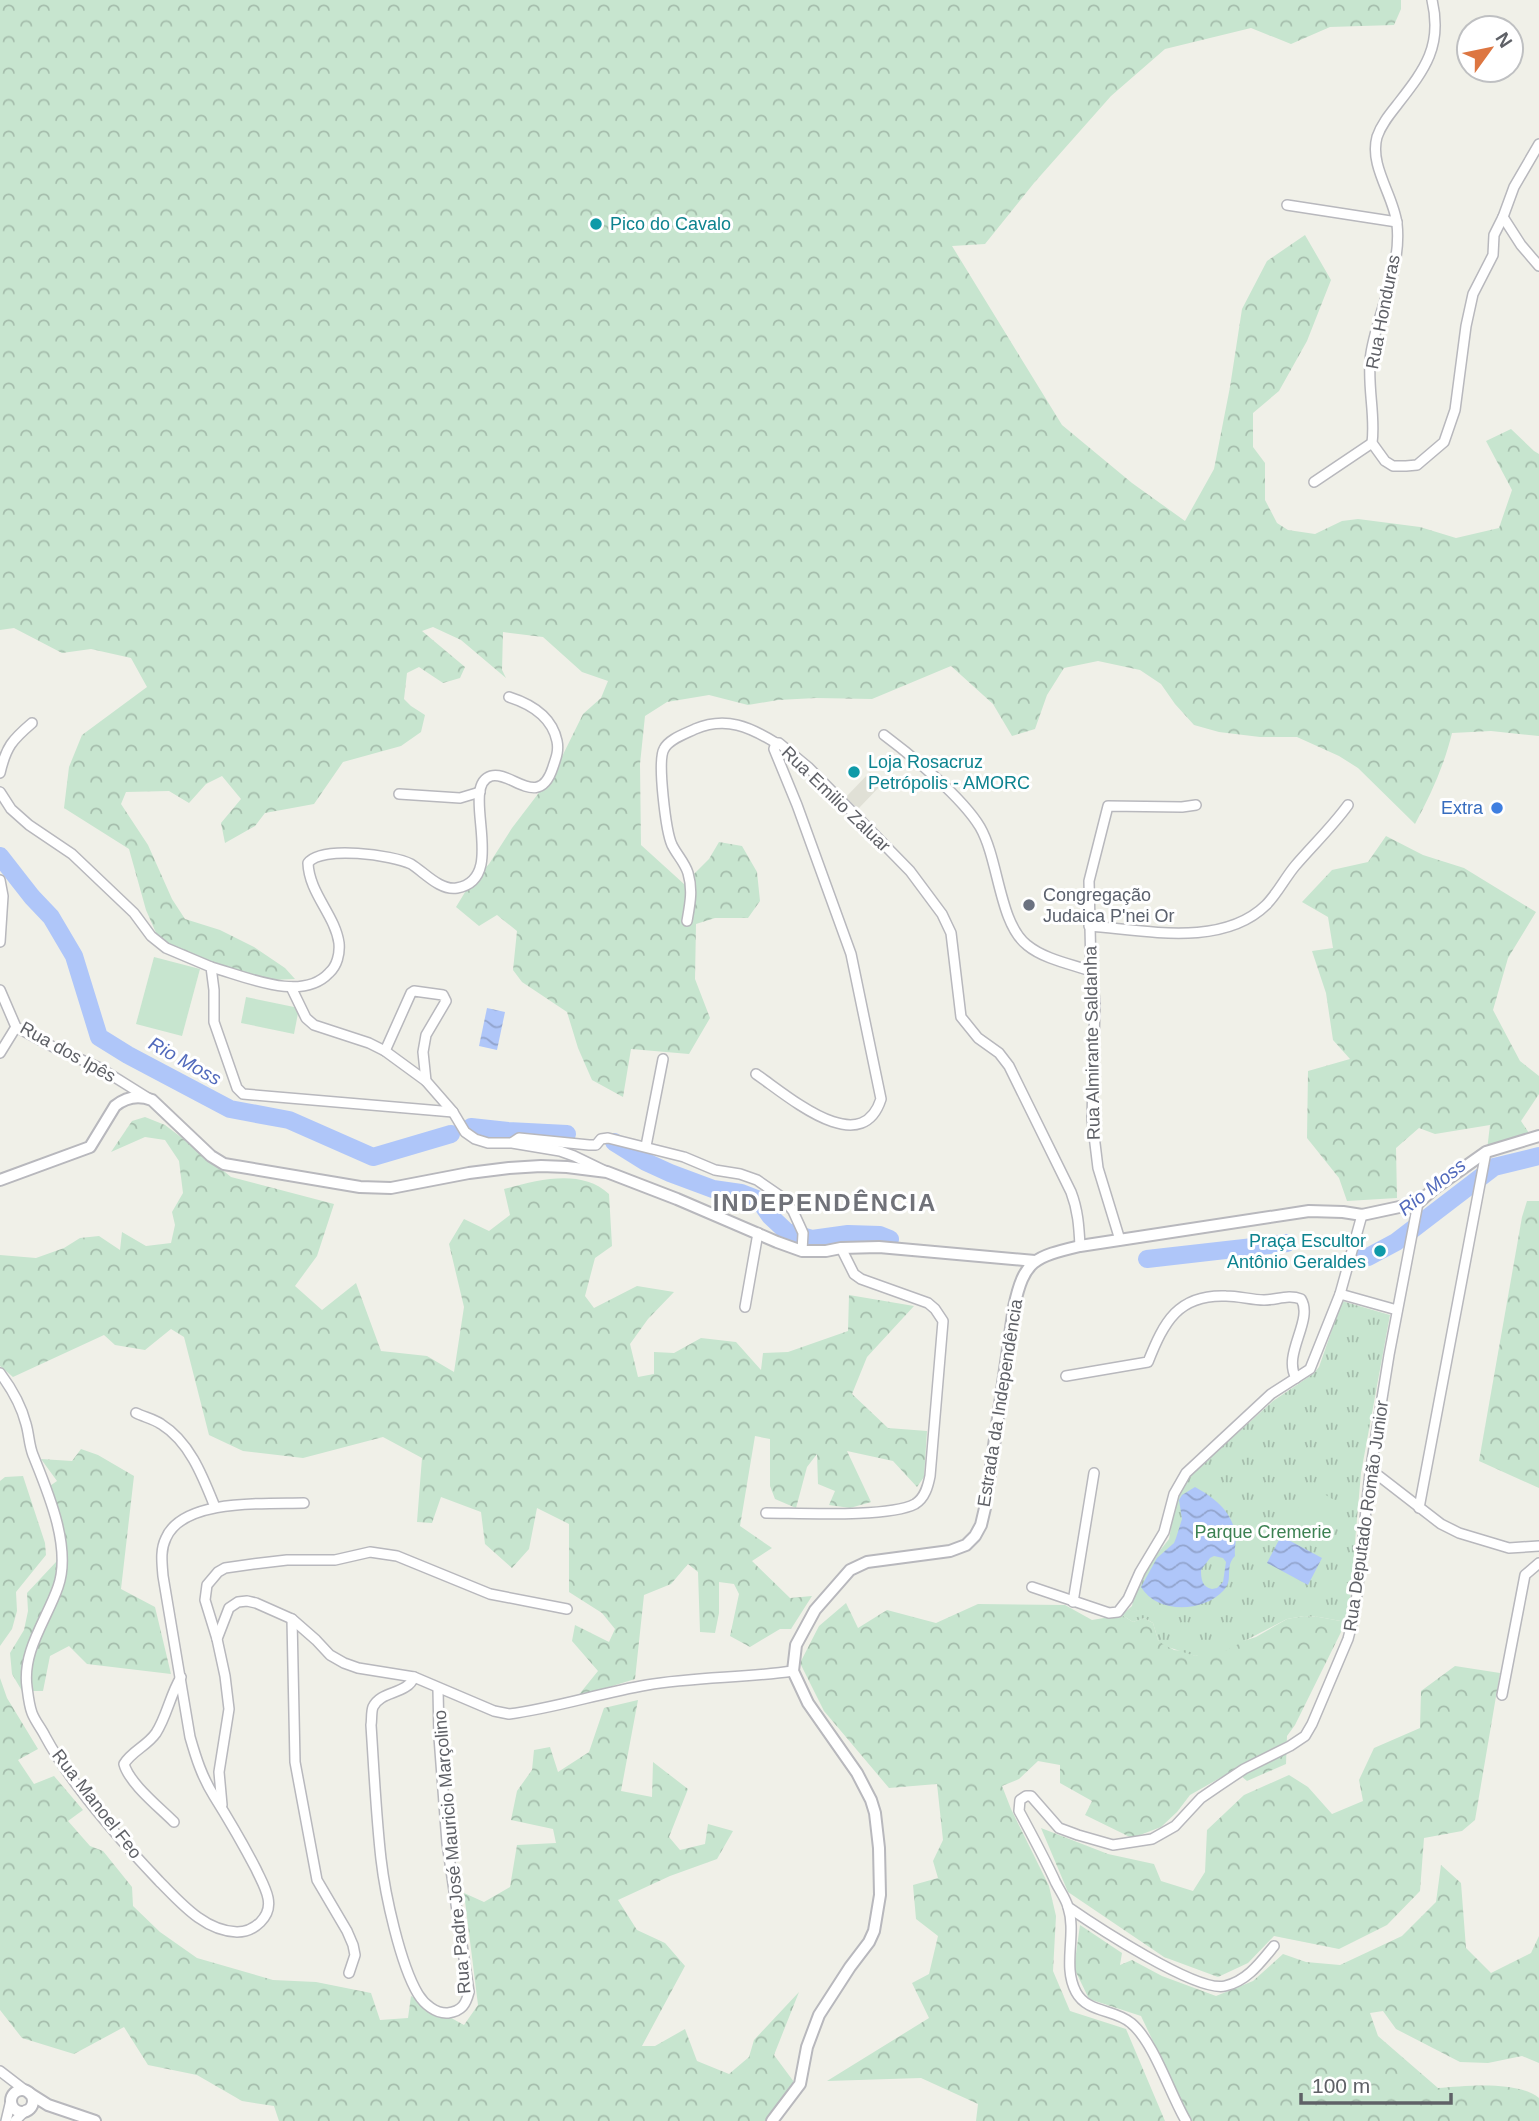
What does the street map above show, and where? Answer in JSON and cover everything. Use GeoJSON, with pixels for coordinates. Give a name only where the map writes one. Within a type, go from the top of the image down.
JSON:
{"type":"FeatureCollection","features":[{"type":"Feature","properties":{"kind":"street","name":"Rua Honduras"},"geometry":{"type":"LineString","coordinates":[[1373,443],[1371,356],[1394,271],[1397,222],[1376,150],[1378,136],[1386,120],[1433,50],[1436,31],[1432,0]]}},
{"type":"Feature","properties":{"kind":"street"},"geometry":{"type":"LineString","coordinates":[[1314,482],[1373,443],[1384,461],[1393,466],[1406,466],[1417,465],[1444,442],[1455,410],[1473,294],[1493,255],[1494,235],[1514,187],[1539,144]]}},
{"type":"Feature","properties":{"kind":"street"},"geometry":{"type":"LineString","coordinates":[[1287,205],[1397,222]]}},
{"type":"Feature","properties":{"kind":"street"},"geometry":{"type":"LineString","coordinates":[[1503,217],[1539,266]]}},
{"type":"Feature","properties":{"kind":"street"},"geometry":{"type":"LineString","coordinates":[[0,792],[11,808],[29,825],[72,854],[134,913],[166,948],[211,967],[301,988],[319,982],[331,972],[338,961],[339,943],[313,886],[308,863],[311,858],[346,852],[396,859],[410,864],[450,888],[467,885],[479,870],[483,858],[479,806],[484,781],[490,776],[497,776],[525,788],[544,783],[558,752],[554,729],[542,714],[524,702],[509,697]]}},
{"type":"Feature","properties":{"kind":"street"},"geometry":{"type":"LineString","coordinates":[[0,773],[3,758],[13,739],[32,723]]}},
{"type":"Feature","properties":{"kind":"street"},"geometry":{"type":"LineString","coordinates":[[687,921],[692,895],[688,871],[671,843],[665,811],[661,756],[664,746],[688,732],[715,724],[744,726],[776,743]]}},
{"type":"Feature","properties":{"kind":"street"},"geometry":{"type":"LineString","coordinates":[[884,735],[926,769],[964,806],[979,825],[996,866],[1000,889],[1019,937],[1028,947],[1043,955],[1091,971]]}},
{"type":"Feature","properties":{"kind":"street","name":"Rua Emilio Zaluar"},"geometry":{"type":"LineString","coordinates":[[755,1074],[806,1108],[834,1123],[852,1127],[866,1123],[877,1112],[881,1099],[851,954],[774,749],[776,743],[783,745],[808,767],[866,825],[910,871],[942,915],[951,933],[961,1017],[978,1038],[999,1053],[1009,1066],[1071,1192],[1076,1205],[1080,1246]]}},
{"type":"Feature","properties":{"kind":"street"},"geometry":{"type":"LineString","coordinates":[[399,794],[460,798],[480,792]]}},
{"type":"Feature","properties":{"kind":"street","name":"Rua Almirante Saldanha"},"geometry":{"type":"LineString","coordinates":[[1120,1240],[1098,1168],[1094,1144],[1092,1065],[1095,1002],[1091,971],[1089,881],[1108,806],[1196,805]]}},
{"type":"Feature","properties":{"kind":"street"},"geometry":{"type":"LineString","coordinates":[[1089,926],[1209,932],[1243,922],[1266,905],[1296,866],[1333,827],[1348,805]]}},
{"type":"Feature","properties":{"kind":"street"},"geometry":{"type":"LineString","coordinates":[[0,880],[3,896],[0,942]]}},
{"type":"Feature","properties":{"kind":"street"},"geometry":{"type":"LineString","coordinates":[[211,967],[214,1022],[237,1088],[243,1094],[453,1112]]}},
{"type":"Feature","properties":{"kind":"street"},"geometry":{"type":"LineString","coordinates":[[291,987],[306,1018],[314,1025],[385,1051],[426,1081],[453,1112],[465,1132],[475,1139],[488,1143],[512,1143],[560,1151],[802,1251],[880,1247],[1035,1261],[1080,1246],[1308,1211],[1362,1215],[1418,1203],[1486,1153],[1539,1136]]}},
{"type":"Feature","properties":{"kind":"street","name":"Rua dos Ipês"},"geometry":{"type":"LineString","coordinates":[[0,990],[16,1027],[100,1068],[152,1100]]}},
{"type":"Feature","properties":{"kind":"street"},"geometry":{"type":"LineString","coordinates":[[385,1051],[411,993],[414,991],[443,995],[446,1001],[426,1035],[423,1052],[426,1081]]}},
{"type":"Feature","properties":{"kind":"street"},"geometry":{"type":"LineString","coordinates":[[0,1053],[16,1027]]}},
{"type":"Feature","properties":{"kind":"street"},"geometry":{"type":"LineString","coordinates":[[646,1146],[663,1059]]}},
{"type":"Feature","properties":{"kind":"street"},"geometry":{"type":"LineString","coordinates":[[0,1180],[90,1147],[115,1106],[142,1096],[152,1100],[211,1156],[224,1164],[360,1187],[391,1188],[469,1173],[541,1166],[607,1172]]}},
{"type":"Feature","properties":{"kind":"street"},"geometry":{"type":"LineString","coordinates":[[512,1143],[519,1138],[596,1145],[601,1139],[608,1138],[646,1146],[715,1170],[757,1180],[783,1198],[793,1211],[803,1233],[802,1251]]}},
{"type":"Feature","properties":{"kind":"street"},"geometry":{"type":"LineString","coordinates":[[1419,1508],[1486,1153]]}},
{"type":"Feature","properties":{"kind":"street","name":"Rua Deputado Romão Junior"},"geometry":{"type":"LineString","coordinates":[[1186,2121],[1137,2028],[1129,2021],[1082,2001],[1077,1994],[1070,1974],[1069,1907],[1019,1811],[1020,1800],[1031,1796],[1059,1828],[1095,1841],[1113,1845],[1152,1839],[1175,1826],[1201,1798],[1220,1785],[1305,1736],[1348,1639],[1354,1612],[1370,1473],[1418,1203]]}},
{"type":"Feature","properties":{"kind":"street"},"geometry":{"type":"LineString","coordinates":[[1032,1587],[1109,1613],[1122,1609],[1164,1532],[1174,1494],[1186,1473],[1271,1394],[1310,1369],[1314,1363],[1340,1294],[1362,1215]]}},
{"type":"Feature","properties":{"kind":"street"},"geometry":{"type":"LineString","coordinates":[[745,1307],[758,1233]]}},
{"type":"Feature","properties":{"kind":"street"},"geometry":{"type":"LineString","coordinates":[[766,1513],[886,1512],[915,1504],[927,1490],[943,1321],[936,1309],[928,1303],[854,1275],[841,1248]]}},
{"type":"Feature","properties":{"kind":"street","name":"Estrada da Independência"},"geometry":{"type":"LineString","coordinates":[[793,1671],[796,1644],[802,1632],[826,1595],[850,1570],[867,1562],[888,1558],[950,1551],[966,1545],[975,1536],[985,1508],[1019,1284],[1024,1272],[1035,1261]]}},
{"type":"Feature","properties":{"kind":"street"},"geometry":{"type":"LineString","coordinates":[[1340,1294],[1397,1310]]}},
{"type":"Feature","properties":{"kind":"street"},"geometry":{"type":"LineString","coordinates":[[1066,1376],[1147,1363],[1167,1323],[1186,1304],[1203,1296],[1265,1300],[1292,1296],[1301,1299],[1305,1309],[1293,1359],[1296,1378]]}},
{"type":"Feature","properties":{"kind":"street","name":"Rua Manoel Feo"},"geometry":{"type":"LineString","coordinates":[[0,1373],[16,1395],[63,1549],[59,1586],[30,1651],[27,1685],[32,1712],[60,1761],[75,1781],[108,1823],[188,1911],[219,1928],[242,1932],[261,1922],[267,1913],[269,1901],[260,1878],[198,1763],[185,1715],[161,1557],[163,1545],[172,1528],[196,1512],[215,1507]]}},
{"type":"Feature","properties":{"kind":"street"},"geometry":{"type":"LineString","coordinates":[[136,1413],[160,1423],[184,1445],[202,1474],[215,1507],[304,1503]]}},
{"type":"Feature","properties":{"kind":"street"},"geometry":{"type":"LineString","coordinates":[[1073,1602],[1094,1473]]}},
{"type":"Feature","properties":{"kind":"street"},"geometry":{"type":"LineString","coordinates":[[1370,1473],[1392,1485],[1441,1524],[1477,1540],[1509,1548],[1539,1546]]}},
{"type":"Feature","properties":{"kind":"street"},"geometry":{"type":"LineString","coordinates":[[223,1810],[219,1772],[229,1709],[217,1639],[205,1600],[207,1586],[218,1572],[225,1568],[253,1564],[287,1560],[335,1560],[370,1552],[397,1556],[490,1594],[568,1609]]}},
{"type":"Feature","properties":{"kind":"street"},"geometry":{"type":"LineString","coordinates":[[1502,1695],[1525,1575],[1539,1563]]}},
{"type":"Feature","properties":{"kind":"street"},"geometry":{"type":"LineString","coordinates":[[217,1639],[229,1608],[238,1602],[256,1603],[292,1619],[330,1655],[344,1663],[358,1668],[414,1677],[494,1711],[509,1714],[646,1685],[703,1677],[793,1671],[808,1703],[857,1773],[871,1800],[879,1848],[880,1895],[874,1931],[869,1942],[819,2015],[807,2047],[800,2084],[772,2121]]}},
{"type":"Feature","properties":{"kind":"street"},"geometry":{"type":"LineString","coordinates":[[292,1619],[295,1762],[317,1880],[353,1945],[355,1955],[349,1973]]}},
{"type":"Feature","properties":{"kind":"street"},"geometry":{"type":"LineString","coordinates":[[174,1822],[127,1772],[124,1764],[129,1756],[148,1744],[157,1732],[172,1692],[181,1677]]}},
{"type":"Feature","properties":{"kind":"street","name":"Rua Padre José Mauricio Marçolino"},"geometry":{"type":"LineString","coordinates":[[414,1677],[409,1686],[380,1700],[374,1707],[371,1725],[381,1861],[396,1932],[419,1997],[435,2011],[443,2013],[456,2011],[466,2004],[469,1992],[447,1843],[438,1689]]}},
{"type":"Feature","properties":{"kind":"street"},"geometry":{"type":"LineString","coordinates":[[1069,1907],[1109,1936],[1178,1972],[1216,1987],[1238,1981],[1256,1968],[1274,1946]]}},
{"type":"Feature","properties":{"kind":"street"},"geometry":{"type":"LineString","coordinates":[[3,2073],[16,2095],[17,2115]]}},
{"type":"Feature","properties":{"kind":"street"},"geometry":{"type":"LineString","coordinates":[[16,2095],[95,2121]]}},
{"type":"Feature","properties":{"kind":"street"},"geometry":{"type":"LineString","coordinates":[[16,2095],[17,2115]]}},
{"type":"Feature","properties":{"kind":"street"},"geometry":{"type":"LineString","coordinates":[[16,2095],[32,2099],[17,2115]]}},
{"type":"Feature","properties":{"kind":"street"},"geometry":{"type":"LineString","coordinates":[[17,2115],[48,2105]]}},
{"type":"Feature","properties":{"kind":"shaded area"},"geometry":{"type":"Polygon","coordinates":[[[870,772],[882,784],[858,809],[846,797],[870,772]]]}},
{"type":"Feature","properties":{"kind":"green space"},"geometry":{"type":"Polygon","coordinates":[[[0,0],[1401,0],[1401,9],[1394,25],[1330,27],[1291,44],[1251,28],[1165,49],[1111,96],[1034,183],[985,244],[952,246],[1062,425],[1132,483],[1185,521],[1214,469],[1242,309],[1267,261],[1305,235],[1331,280],[1307,341],[1279,391],[1253,413],[1253,447],[1265,463],[1265,500],[1277,523],[1288,530],[1315,534],[1342,521],[1358,519],[1420,527],[1456,538],[1499,528],[1512,490],[1486,441],[1511,429],[1539,454],[1539,736],[1491,731],[1452,733],[1436,780],[1415,824],[1358,768],[1339,756],[1297,737],[1260,737],[1219,732],[1194,725],[1161,684],[1140,670],[1098,661],[1064,668],[1047,695],[1035,729],[1012,736],[993,704],[951,666],[872,699],[816,698],[748,705],[709,695],[667,702],[645,716],[640,764],[641,845],[684,884],[709,859],[719,842],[742,846],[757,872],[760,901],[748,918],[715,918],[696,924],[695,979],[710,1018],[689,1054],[631,1049],[623,1097],[592,1080],[567,1012],[522,982],[513,970],[517,931],[497,915],[479,926],[456,907],[512,828],[549,783],[583,714],[601,698],[608,681],[582,672],[543,637],[503,632],[502,670],[506,678],[461,640],[433,627],[422,631],[465,667],[460,678],[443,683],[419,667],[407,673],[404,699],[425,715],[421,732],[401,746],[343,762],[314,804],[265,813],[255,826],[225,843],[221,823],[241,799],[222,776],[206,784],[189,803],[169,791],[126,792],[121,804],[148,845],[172,899],[185,919],[220,930],[254,947],[285,968],[295,979],[250,981],[196,963],[157,935],[146,910],[129,849],[64,808],[69,767],[82,735],[147,687],[131,658],[91,649],[62,653],[14,628],[0,630],[0,0]]]}},
{"type":"Feature","properties":{"kind":"green space"},"geometry":{"type":"Polygon","coordinates":[[[1386,836],[1423,855],[1464,868],[1536,912],[1508,958],[1493,1010],[1520,1061],[1539,1076],[1539,1094],[1521,1121],[1531,1136],[1487,1150],[1490,1125],[1435,1134],[1419,1128],[1396,1148],[1397,1198],[1347,1201],[1339,1178],[1307,1138],[1308,1071],[1350,1059],[1333,1040],[1326,993],[1312,951],[1333,948],[1328,917],[1302,902],[1332,870],[1368,862],[1386,836]]]}},
{"type":"Feature","properties":{"kind":"green space"},"geometry":{"type":"Polygon","coordinates":[[[154,957],[200,969],[182,1036],[136,1024],[154,957]]]}},
{"type":"Feature","properties":{"kind":"green space"},"geometry":{"type":"Polygon","coordinates":[[[246,997],[299,1008],[294,1034],[241,1023],[246,997]]]}},
{"type":"Feature","properties":{"kind":"green space"},"geometry":{"type":"Polygon","coordinates":[[[145,1117],[165,1125],[231,1177],[334,1204],[317,1256],[295,1286],[322,1310],[356,1283],[381,1351],[427,1356],[454,1372],[464,1307],[449,1244],[464,1219],[489,1231],[510,1215],[504,1189],[531,1182],[559,1178],[586,1181],[609,1194],[612,1246],[595,1258],[585,1296],[594,1308],[637,1286],[674,1292],[648,1319],[630,1344],[638,1377],[654,1374],[654,1352],[674,1353],[701,1338],[736,1342],[761,1370],[763,1353],[788,1352],[848,1331],[849,1295],[914,1306],[867,1357],[852,1394],[888,1428],[927,1431],[924,1477],[917,1487],[893,1461],[847,1451],[871,1502],[850,1508],[829,1505],[835,1491],[818,1484],[817,1454],[807,1467],[796,1508],[775,1499],[770,1486],[770,1439],[755,1436],[740,1526],[772,1548],[752,1561],[790,1598],[812,1596],[791,1629],[780,1629],[750,1647],[730,1636],[739,1594],[734,1584],[719,1582],[719,1613],[715,1633],[700,1632],[698,1572],[688,1564],[671,1584],[644,1595],[635,1679],[577,1697],[598,1671],[572,1641],[575,1625],[609,1642],[615,1629],[602,1613],[569,1592],[569,1524],[537,1508],[529,1549],[512,1568],[485,1544],[481,1512],[441,1497],[432,1523],[417,1522],[422,1458],[383,1437],[303,1458],[243,1451],[209,1435],[184,1337],[171,1329],[145,1350],[115,1345],[104,1335],[13,1377],[0,1366],[0,1255],[36,1258],[64,1248],[80,1238],[99,1236],[120,1250],[122,1232],[146,1246],[171,1243],[175,1225],[172,1212],[183,1193],[179,1161],[165,1140],[145,1137],[111,1152],[132,1121],[145,1117]]]}},
{"type":"Feature","properties":{"kind":"green space"},"geometry":{"type":"Polygon","coordinates":[[[1527,1201],[1539,1201],[1539,1488],[1479,1461],[1527,1201]]]}},
{"type":"Feature","properties":{"kind":"green space","name":"Parque Cremerie"},"geometry":{"type":"Polygon","coordinates":[[[1342,1301],[1390,1315],[1361,1473],[1346,1622],[1304,1616],[1287,1619],[1227,1650],[1195,1656],[1165,1646],[1158,1640],[1153,1623],[1144,1618],[1133,1622],[1122,1615],[1132,1606],[1147,1567],[1169,1539],[1176,1500],[1185,1480],[1273,1401],[1313,1374],[1319,1367],[1342,1301]]]}},
{"type":"Feature","properties":{"kind":"green space"},"geometry":{"type":"Polygon","coordinates":[[[81,1449],[98,1455],[134,1476],[121,1589],[155,1607],[171,1674],[87,1664],[69,1646],[50,1656],[43,1691],[22,1691],[12,1674],[10,1653],[24,1630],[28,1611],[27,1593],[56,1562],[59,1546],[44,1490],[57,1481],[41,1459],[72,1461],[81,1449]]]}},
{"type":"Feature","properties":{"kind":"green space"},"geometry":{"type":"Polygon","coordinates":[[[23,1476],[45,1543],[46,1555],[16,1592],[17,1611],[12,1629],[0,1646],[0,1481],[5,1477],[23,1476]]]}},
{"type":"Feature","properties":{"kind":"green space"},"geometry":{"type":"Polygon","coordinates":[[[1311,1486],[1339,1503],[1313,1547],[1285,1531],[1311,1486]]]}},
{"type":"Feature","properties":{"kind":"green space"},"geometry":{"type":"Polygon","coordinates":[[[846,1603],[858,1628],[887,1610],[936,1623],[978,1604],[1065,1605],[1092,1620],[1122,1615],[1133,1622],[1144,1618],[1153,1623],[1158,1640],[1174,1650],[1195,1656],[1256,1637],[1287,1619],[1304,1616],[1346,1622],[1287,1736],[1286,1764],[1247,1781],[1234,1770],[1190,1795],[1161,1827],[1132,1838],[1085,1815],[1092,1801],[1060,1783],[1060,1765],[1038,1761],[1019,1779],[1002,1786],[1049,1886],[1056,1916],[1053,1971],[1070,2011],[1126,2029],[1165,2121],[976,2121],[978,2104],[921,2078],[827,2081],[929,2018],[912,1983],[929,1974],[938,1936],[916,1919],[913,1885],[938,1878],[933,1861],[943,1840],[937,1784],[889,1788],[824,1711],[800,1663],[819,1626],[846,1603]]]}},
{"type":"Feature","properties":{"kind":"green space"},"geometry":{"type":"Polygon","coordinates":[[[1455,1666],[1500,1673],[1475,1820],[1462,1831],[1424,1838],[1420,1891],[1387,1925],[1339,1949],[1274,1936],[1248,1963],[1218,1977],[1164,1957],[1068,1892],[1041,1828],[1108,1854],[1154,1864],[1161,1881],[1193,1891],[1205,1872],[1207,1830],[1244,1795],[1289,1775],[1308,1787],[1332,1814],[1363,1801],[1359,1780],[1374,1748],[1420,1728],[1421,1691],[1455,1666]]]}},
{"type":"Feature","properties":{"kind":"green space"},"geometry":{"type":"Polygon","coordinates":[[[0,1678],[7,1698],[38,1749],[18,1760],[34,1784],[54,1776],[83,1810],[68,1821],[90,1846],[103,1851],[132,1887],[133,1906],[160,1932],[197,1958],[273,1980],[316,1982],[371,1993],[380,2020],[408,2018],[411,1996],[464,2025],[478,2005],[464,1893],[484,1902],[510,1887],[517,1845],[556,1843],[553,1829],[511,1820],[517,1791],[532,1770],[534,1750],[550,1747],[558,1772],[589,1752],[604,1708],[638,1700],[621,1791],[652,1797],[653,1762],[688,1789],[669,1837],[680,1850],[705,1844],[708,1824],[733,1831],[717,1859],[670,1876],[618,1900],[637,1930],[665,1943],[685,1966],[642,2046],[655,2046],[685,2029],[697,2061],[729,2074],[749,2057],[754,2040],[799,1992],[774,2055],[794,2082],[766,2121],[279,2121],[274,2106],[242,2101],[197,2075],[148,2065],[124,2027],[74,2054],[22,2038],[0,2010],[0,1678]]]}},
{"type":"Feature","properties":{"kind":"green space"},"geometry":{"type":"Polygon","coordinates":[[[1441,1865],[1461,1883],[1466,1948],[1491,1973],[1531,1953],[1539,1936],[1539,2063],[1522,2056],[1488,2063],[1460,2062],[1396,2029],[1383,2011],[1370,2013],[1378,2036],[1438,2088],[1504,2086],[1529,2092],[1539,2098],[1539,2121],[1191,2121],[1141,2016],[1089,1999],[1074,1968],[1080,1925],[1122,1953],[1120,1965],[1132,1960],[1162,1976],[1216,1996],[1253,1981],[1283,1954],[1306,1962],[1340,1965],[1402,1936],[1436,1902],[1441,1865]]]}},
{"type":"Feature","properties":{"kind":"water"},"geometry":{"type":"Polygon","coordinates":[[[487,1008],[505,1012],[497,1050],[479,1046],[487,1008]]]}},
{"type":"Feature","properties":{"kind":"water"},"geometry":{"type":"Polygon","coordinates":[[[1195,1487],[1215,1500],[1230,1518],[1236,1539],[1235,1556],[1224,1590],[1204,1603],[1181,1607],[1158,1602],[1148,1596],[1141,1587],[1157,1558],[1174,1543],[1182,1519],[1179,1500],[1195,1487]],[[1210,1558],[1201,1570],[1203,1582],[1209,1588],[1217,1588],[1223,1582],[1226,1562],[1223,1558],[1210,1558]]]}},
{"type":"Feature","properties":{"kind":"water"},"geometry":{"type":"Polygon","coordinates":[[[1281,1536],[1322,1558],[1308,1585],[1267,1563],[1281,1536]]]}},
{"type":"Feature","properties":{"kind":"waterway","name":"Rio Moss"},"geometry":{"type":"LineString","coordinates":[[0,856],[51,917],[74,956],[99,1037],[128,1055],[230,1109],[289,1120],[373,1157],[451,1134]]}},
{"type":"Feature","properties":{"kind":"waterway","name":"Rio Moss"},"geometry":{"type":"LineString","coordinates":[[471,1127],[567,1134]]}},
{"type":"Feature","properties":{"kind":"waterway","name":"Rio Moss"},"geometry":{"type":"LineString","coordinates":[[614,1142],[670,1173],[713,1189],[741,1193],[759,1200],[770,1216],[787,1232],[812,1239],[848,1234],[880,1235],[890,1239]]}},
{"type":"Feature","properties":{"kind":"waterway","name":"Rio Moss"},"geometry":{"type":"LineString","coordinates":[[1354,1258],[1368,1257],[1396,1242],[1494,1167],[1539,1156]]}},
{"type":"Feature","properties":{"kind":"waterway","name":"Rio Moss"},"geometry":{"type":"LineString","coordinates":[[1147,1259],[1287,1243]]}},
{"type":"Feature","properties":{"kind":"place","name":"Pico do Cavalo"},"geometry":{"type":"Point","coordinates":[596,224]}},
{"type":"Feature","properties":{"kind":"place","name":"Loja Rosacruz Petrópolis - AMORC"},"geometry":{"type":"Point","coordinates":[854,772]}},
{"type":"Feature","properties":{"kind":"place","name":"Extra"},"geometry":{"type":"Point","coordinates":[1497,808]}},
{"type":"Feature","properties":{"kind":"place","name":"Congregação Judaica P'nei Or"},"geometry":{"type":"Point","coordinates":[1029,905]}},
{"type":"Feature","properties":{"kind":"place","name":"Praça Escultor Antônio Geraldes"},"geometry":{"type":"Point","coordinates":[1380,1251]}},
{"type":"Feature","properties":{"kind":"district","name":"INDEPENDÊNCIA"},"geometry":{"type":"Point","coordinates":[825,1202]}}]}
